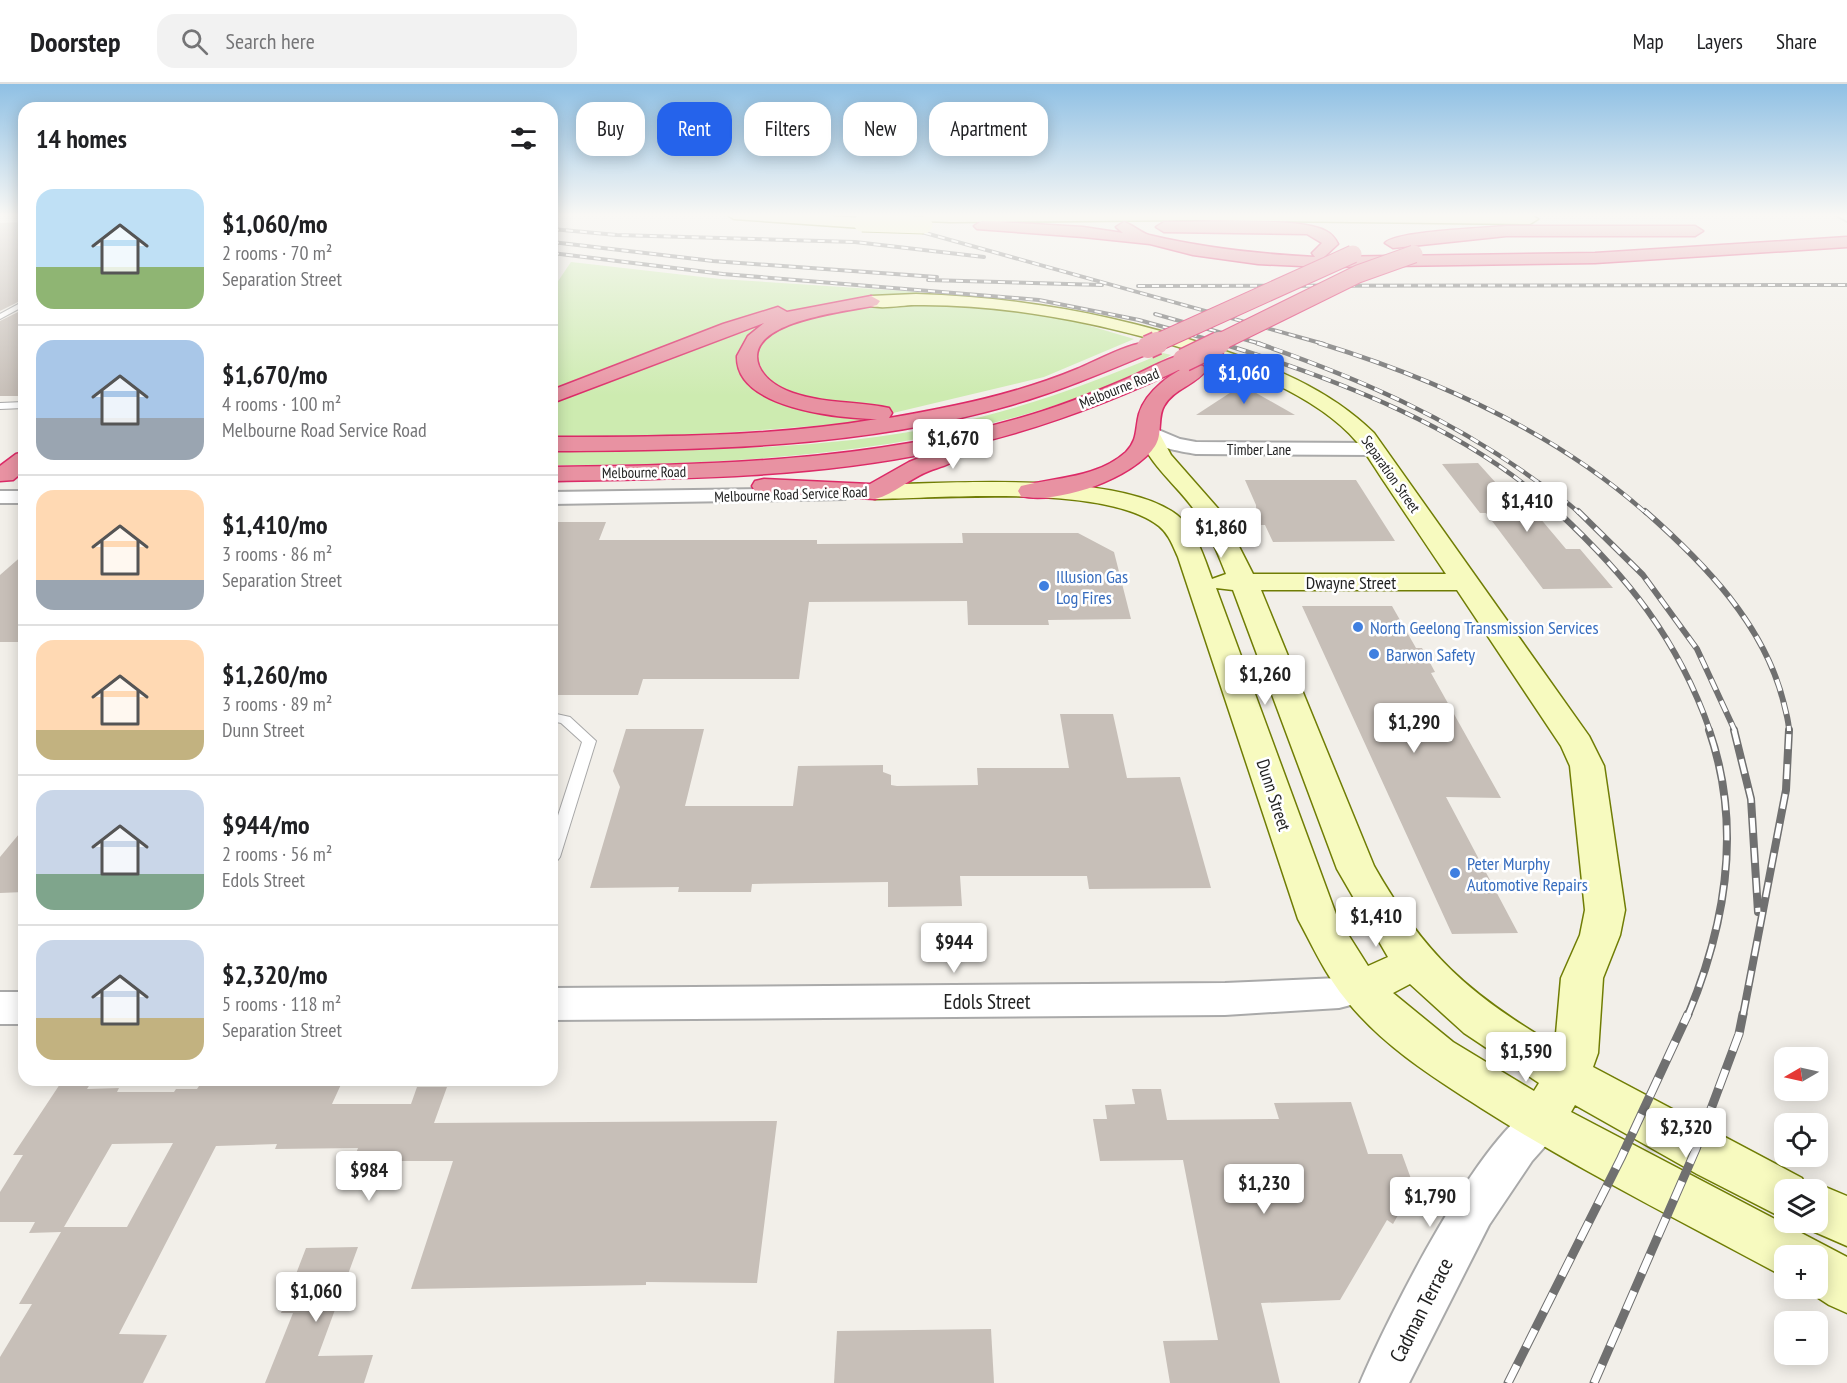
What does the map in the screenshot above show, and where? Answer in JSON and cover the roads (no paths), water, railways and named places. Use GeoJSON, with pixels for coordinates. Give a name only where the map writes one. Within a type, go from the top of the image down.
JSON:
{"type":"FeatureCollection","features":[{"type":"Feature","properties":{"kind":"highway"},"geometry":{"type":"LineString","coordinates":[[1258,296],[1289,275]]}},
{"type":"Feature","properties":{"kind":"highway","name":"Melbourne Road"},"geometry":{"type":"LineString","coordinates":[[558,444],[726,442],[831,434],[918,421],[1039,392],[1148,347],[1306,275]]}},
{"type":"Feature","properties":{"kind":"highway"},"geometry":{"type":"LineString","coordinates":[[1030,491],[1096,476],[1119,467],[1140,450],[1149,433],[1150,411],[1193,363],[1271,316],[1357,275]]}},
{"type":"Feature","properties":{"kind":"highway"},"geometry":{"type":"LineString","coordinates":[[558,395],[767,316],[822,304],[871,301]]}},
{"type":"Feature","properties":{"kind":"highway"},"geometry":{"type":"LineString","coordinates":[[871,301],[809,312],[766,330],[750,346],[747,355],[750,372],[767,388],[795,401],[827,409],[860,412],[938,409],[1039,392]]}},
{"type":"Feature","properties":{"kind":"highway","name":"Melbourne Road"},"geometry":{"type":"LineString","coordinates":[[558,475],[750,468],[830,461],[908,450],[1028,423],[1156,373],[1193,363]]}},
{"type":"Feature","properties":{"kind":"highway"},"geometry":{"type":"LineString","coordinates":[[558,476],[624,483],[832,488],[875,492],[934,459],[1036,433],[1090,414],[1156,373]]}},
{"type":"Feature","properties":{"kind":"highway"},"geometry":{"type":"LineString","coordinates":[[6,480],[18,452]]}},
{"type":"Feature","properties":{"kind":"main road","name":"Separation Street"},"geometry":{"type":"LineString","coordinates":[[871,301],[936,299],[995,304],[1086,316],[1136,328],[1256,369],[1307,392],[1345,417],[1366,438],[1467,582],[1583,755],[1597,835],[1605,910],[1600,935],[1582,978],[1576,1053],[1567,1076]]}},
{"type":"Feature","properties":{"kind":"main road"},"geometry":{"type":"LineString","coordinates":[[1149,433],[1162,460],[1210,512],[1244,582],[1356,868],[1377,908],[1416,963],[1468,1012],[1517,1047],[1696,1149],[1774,1189]]}},
{"type":"Feature","properties":{"kind":"main road","name":"Melbourne Road Service Road"},"geometry":{"type":"LineString","coordinates":[[875,492],[1030,491]]}},
{"type":"Feature","properties":{"kind":"main road","name":"Dunn Street"},"geometry":{"type":"LineString","coordinates":[[1030,491],[1101,497],[1140,507],[1164,517],[1173,524],[1186,542],[1198,581],[1250,719],[1318,919],[1337,955],[1361,988],[1383,1011],[1437,1056],[1542,1121]]}},
{"type":"Feature","properties":{"kind":"main road","name":"Dwayne Street"},"geometry":{"type":"LineString","coordinates":[[1198,581],[1467,582]]}},
{"type":"Feature","properties":{"kind":"main road","name":"Edols Street"},"geometry":{"type":"LineString","coordinates":[[1361,988],[1416,963]]}},
{"type":"Feature","properties":{"kind":"main road"},"geometry":{"type":"LineString","coordinates":[[1567,1076],[1542,1121],[1776,1245]]}},
{"type":"Feature","properties":{"kind":"main road"},"geometry":{"type":"LineString","coordinates":[[1828,1213],[1847,1221]]}},
{"type":"Feature","properties":{"kind":"main road"},"geometry":{"type":"LineString","coordinates":[[1828,1275],[1847,1287]]}},
{"type":"Feature","properties":{"kind":"street","name":"Timber Lane"},"geometry":{"type":"LineString","coordinates":[[1149,433],[1181,446],[1211,449],[1373,449]]}},
{"type":"Feature","properties":{"kind":"street"},"geometry":{"type":"LineString","coordinates":[[6,480],[18,491]]}},
{"type":"Feature","properties":{"kind":"street","name":"Melbourne Road Service Road"},"geometry":{"type":"LineString","coordinates":[[558,498],[875,492]]}},
{"type":"Feature","properties":{"kind":"street","name":"Edols Street"},"geometry":{"type":"LineString","coordinates":[[558,1004],[1225,999],[1339,993],[1361,988]]}},
{"type":"Feature","properties":{"kind":"street"},"geometry":{"type":"LineString","coordinates":[[0,1008],[18,1008]]}},
{"type":"Feature","properties":{"kind":"street","name":"Cadman Terrace"},"geometry":{"type":"LineString","coordinates":[[1384,1383],[1455,1246],[1501,1166],[1542,1121]]}},
{"type":"Feature","properties":{"kind":"lane"},"geometry":{"type":"LineString","coordinates":[[0,317],[18,306]]}},
{"type":"Feature","properties":{"kind":"lane"},"geometry":{"type":"LineString","coordinates":[[558,391],[582,386]]}},
{"type":"Feature","properties":{"kind":"lane"},"geometry":{"type":"LineString","coordinates":[[0,406],[18,405]]}},
{"type":"Feature","properties":{"kind":"lane"},"geometry":{"type":"LineString","coordinates":[[558,718],[566,720],[590,741],[558,839]]}},
{"type":"Feature","properties":{"kind":"railway"},"geometry":{"type":"LineString","coordinates":[[731,275],[1039,300],[1139,320],[1225,344]]}},
{"type":"Feature","properties":{"kind":"railway"},"geometry":{"type":"LineString","coordinates":[[904,275],[937,277]]}},
{"type":"Feature","properties":{"kind":"railway"},"geometry":{"type":"LineString","coordinates":[[1075,275],[1324,344]]}},
{"type":"Feature","properties":{"kind":"railway"},"geometry":{"type":"LineString","coordinates":[[928,280],[1102,285]]}},
{"type":"Feature","properties":{"kind":"railway"},"geometry":{"type":"LineString","coordinates":[[1138,286],[1847,285]]}},
{"type":"Feature","properties":{"kind":"railway"},"geometry":{"type":"LineString","coordinates":[[1155,314],[1261,344]]}},
{"type":"Feature","properties":{"kind":"railway"},"geometry":{"type":"LineString","coordinates":[[1220,343],[1354,390],[1442,431],[1484,456],[1558,513]]}},
{"type":"Feature","properties":{"kind":"railway"},"geometry":{"type":"LineString","coordinates":[[1257,343],[1366,385],[1436,418],[1503,458],[1558,495],[1579,513]]}},
{"type":"Feature","properties":{"kind":"railway"},"geometry":{"type":"LineString","coordinates":[[1319,343],[1407,373],[1492,411],[1573,457],[1646,513]]}},
{"type":"Feature","properties":{"kind":"railway"},"geometry":{"type":"LineString","coordinates":[[1557,511],[1606,560],[1648,611],[1682,667],[1710,731]]}},
{"type":"Feature","properties":{"kind":"railway"},"geometry":{"type":"LineString","coordinates":[[1578,511],[1643,575],[1697,649],[1735,731]]}},
{"type":"Feature","properties":{"kind":"railway"},"geometry":{"type":"LineString","coordinates":[[1645,511],[1710,574],[1747,622],[1763,648],[1775,675],[1789,731]]}},
{"type":"Feature","properties":{"kind":"railway"},"geometry":{"type":"LineString","coordinates":[[1688,1015],[1712,945],[1725,874],[1727,838],[1725,802],[1719,766],[1709,730]]}},
{"type":"Feature","properties":{"kind":"railway"},"geometry":{"type":"LineString","coordinates":[[1734,730],[1751,799],[1758,912]]}},
{"type":"Feature","properties":{"kind":"railway"},"geometry":{"type":"LineString","coordinates":[[1743,1015],[1786,790],[1789,731]]}},
{"type":"Feature","properties":{"kind":"railway"},"geometry":{"type":"LineString","coordinates":[[1508,1383],[1621,1158],[1688,1014]]}},
{"type":"Feature","properties":{"kind":"railway"},"geometry":{"type":"LineString","coordinates":[[1594,1383],[1696,1149],[1739,1034],[1743,1014]]}},
{"type":"Feature","properties":{"kind":"place","name":"Illusion Gas Log Fires"},"geometry":{"type":"Point","coordinates":[1044,586]}},
{"type":"Feature","properties":{"kind":"place","name":"North Geelong Transmission Services"},"geometry":{"type":"Point","coordinates":[1358,627]}},
{"type":"Feature","properties":{"kind":"place","name":"Barwon Safety"},"geometry":{"type":"Point","coordinates":[1374,654]}},
{"type":"Feature","properties":{"kind":"place","name":"Peter Murphy Automotive Repairs"},"geometry":{"type":"Point","coordinates":[1455,873]}}]}
